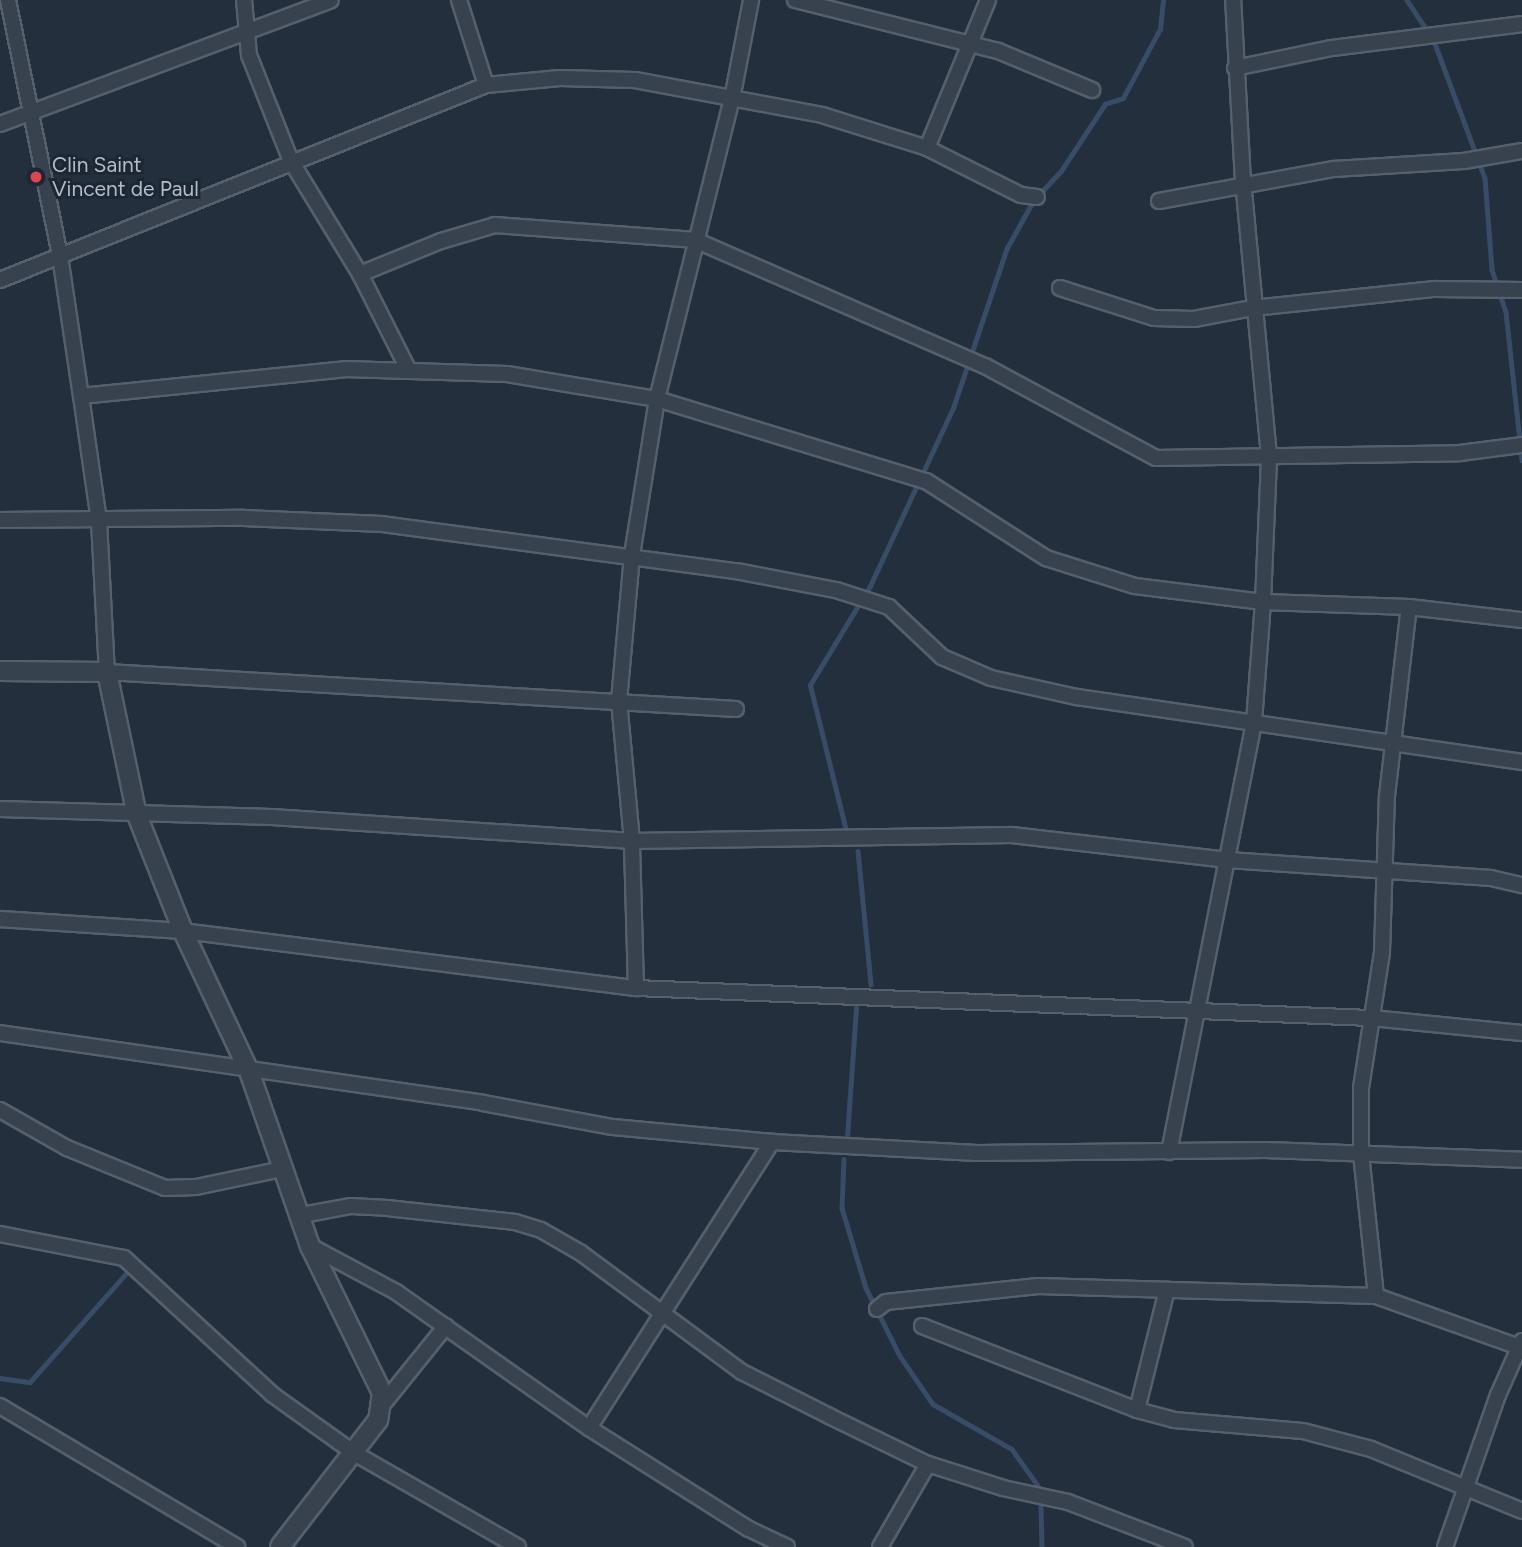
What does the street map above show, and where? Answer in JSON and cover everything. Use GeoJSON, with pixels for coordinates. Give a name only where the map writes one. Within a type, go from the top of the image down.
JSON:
{"type":"FeatureCollection","features":[{"type":"Feature","properties":{"kind":"street"},"geometry":{"type":"LineString","coordinates":[[8,0],[60,256],[99,521],[107,672],[137,815],[183,931],[249,1071],[282,1169],[302,1215],[310,1246],[366,1354],[383,1405]]}},
{"type":"Feature","properties":{"kind":"street"},"geometry":{"type":"LineString","coordinates":[[244,0],[250,34],[249,55],[291,161],[360,275],[408,369]]}},
{"type":"Feature","properties":{"kind":"street"},"geometry":{"type":"LineString","coordinates":[[0,124],[30,109],[250,34],[331,0]]}},
{"type":"Feature","properties":{"kind":"street"},"geometry":{"type":"LineString","coordinates":[[459,0],[486,85]]}},
{"type":"Feature","properties":{"kind":"street"},"geometry":{"type":"LineString","coordinates":[[636,988],[632,841],[619,702],[632,555],[657,399],[732,99],[751,0]]}},
{"type":"Feature","properties":{"kind":"street"},"geometry":{"type":"LineString","coordinates":[[795,0],[971,43],[1092,90]]}},
{"type":"Feature","properties":{"kind":"street"},"geometry":{"type":"LineString","coordinates":[[928,148],[988,0]]}},
{"type":"Feature","properties":{"kind":"street"},"geometry":{"type":"LineString","coordinates":[[1169,1152],[1254,722],[1263,602],[1269,456],[1243,183],[1233,0]]}},
{"type":"Feature","properties":{"kind":"street"},"geometry":{"type":"LineString","coordinates":[[1235,68],[1421,34],[1522,24]]}},
{"type":"Feature","properties":{"kind":"street"},"geometry":{"type":"LineString","coordinates":[[0,280],[486,85],[601,77],[822,115],[928,148],[1021,195],[1037,197]]}},
{"type":"Feature","properties":{"kind":"street"},"geometry":{"type":"LineString","coordinates":[[1159,201],[1243,183],[1334,169],[1464,161],[1522,151]]}},
{"type":"Feature","properties":{"kind":"street"},"geometry":{"type":"LineString","coordinates":[[360,275],[441,241],[495,225],[695,240],[970,360],[1156,458],[1460,453],[1522,445]]}},
{"type":"Feature","properties":{"kind":"street"},"geometry":{"type":"LineString","coordinates":[[1060,288],[1154,318],[1224,317],[1253,308],[1435,289],[1494,286],[1522,290]]}},
{"type":"Feature","properties":{"kind":"street"},"geometry":{"type":"LineString","coordinates":[[81,396],[222,379],[408,369],[507,374],[657,399],[920,480],[1046,558],[1135,586],[1263,602],[1409,607],[1522,620]]}},
{"type":"Feature","properties":{"kind":"street"},"geometry":{"type":"LineString","coordinates":[[0,520],[244,518],[382,524],[632,555],[863,598],[903,617],[942,657],[991,678],[1077,697],[1522,762]]}},
{"type":"Feature","properties":{"kind":"street"},"geometry":{"type":"LineString","coordinates":[[1376,1296],[1362,1153],[1361,1088],[1387,868],[1387,796],[1409,607]]}},
{"type":"Feature","properties":{"kind":"street"},"geometry":{"type":"LineString","coordinates":[[0,671],[107,672],[736,709]]}},
{"type":"Feature","properties":{"kind":"street"},"geometry":{"type":"LineString","coordinates":[[0,809],[272,817],[632,841],[1012,835],[1228,860],[1387,868],[1522,885]]}},
{"type":"Feature","properties":{"kind":"street"},"geometry":{"type":"LineString","coordinates":[[0,919],[183,931],[636,988],[1371,1018],[1522,1033]]}},
{"type":"Feature","properties":{"kind":"street"},"geometry":{"type":"LineString","coordinates":[[0,1033],[483,1104],[613,1127],[772,1142],[977,1153],[1362,1153],[1522,1160]]}},
{"type":"Feature","properties":{"kind":"street"},"geometry":{"type":"LineString","coordinates":[[0,1110],[68,1148],[165,1188],[196,1186],[282,1169]]}},
{"type":"Feature","properties":{"kind":"street"},"geometry":{"type":"LineString","coordinates":[[589,1428],[772,1142]]}},
{"type":"Feature","properties":{"kind":"street"},"geometry":{"type":"LineString","coordinates":[[302,1215],[351,1206],[515,1222],[541,1230],[581,1253],[662,1316],[742,1371],[928,1464],[1003,1488],[1068,1502],[1148,1541],[1185,1547]]}},
{"type":"Feature","properties":{"kind":"street"},"geometry":{"type":"LineString","coordinates":[[0,1234],[124,1258],[273,1395],[354,1453],[517,1547]]}},
{"type":"Feature","properties":{"kind":"street"},"geometry":{"type":"LineString","coordinates":[[310,1246],[396,1292],[589,1428],[750,1529],[788,1547]]}},
{"type":"Feature","properties":{"kind":"street"},"geometry":{"type":"LineString","coordinates":[[877,1309],[886,1302],[1038,1286],[1376,1296],[1521,1346],[1465,1486],[1445,1547]]}},
{"type":"Feature","properties":{"kind":"street"},"geometry":{"type":"LineString","coordinates":[[1137,1410],[1167,1290]]}},
{"type":"Feature","properties":{"kind":"street"},"geometry":{"type":"LineString","coordinates":[[280,1547],[378,1420],[383,1405],[446,1326]]}},
{"type":"Feature","properties":{"kind":"street"},"geometry":{"type":"LineString","coordinates":[[922,1326],[1137,1410],[1174,1420],[1303,1431],[1371,1449],[1522,1511]]}},
{"type":"Feature","properties":{"kind":"street"},"geometry":{"type":"LineString","coordinates":[[0,1406],[237,1547]]}},
{"type":"Feature","properties":{"kind":"street"},"geometry":{"type":"LineString","coordinates":[[880,1547],[928,1464]]}},
{"type":"Feature","properties":{"kind":"waterway"},"geometry":{"type":"LineString","coordinates":[[846,831],[810,685],[870,586],[953,408],[1007,248],[1033,201],[1061,171],[1105,104],[1123,98],[1160,29],[1163,0]]}},
{"type":"Feature","properties":{"kind":"waterway"},"geometry":{"type":"LineString","coordinates":[[1407,0],[1434,41],[1485,178],[1492,270],[1506,312],[1522,460]]}},
{"type":"Feature","properties":{"kind":"waterway"},"geometry":{"type":"LineString","coordinates":[[858,851],[871,984]]}},
{"type":"Feature","properties":{"kind":"waterway"},"geometry":{"type":"LineString","coordinates":[[847,1137],[856,1008]]}},
{"type":"Feature","properties":{"kind":"waterway"},"geometry":{"type":"LineString","coordinates":[[844,1159],[842,1208],[866,1288],[900,1356],[933,1404],[1012,1449],[1041,1490]]}},
{"type":"Feature","properties":{"kind":"waterway"},"geometry":{"type":"LineString","coordinates":[[0,1378],[30,1382],[130,1269]]}},
{"type":"Feature","properties":{"kind":"waterway"},"geometry":{"type":"LineString","coordinates":[[1041,1504],[1042,1547]]}},
{"type":"Feature","properties":{"kind":"place","name":"Clin Saint Vincent de Paul"},"geometry":{"type":"Point","coordinates":[36,177]}}]}
